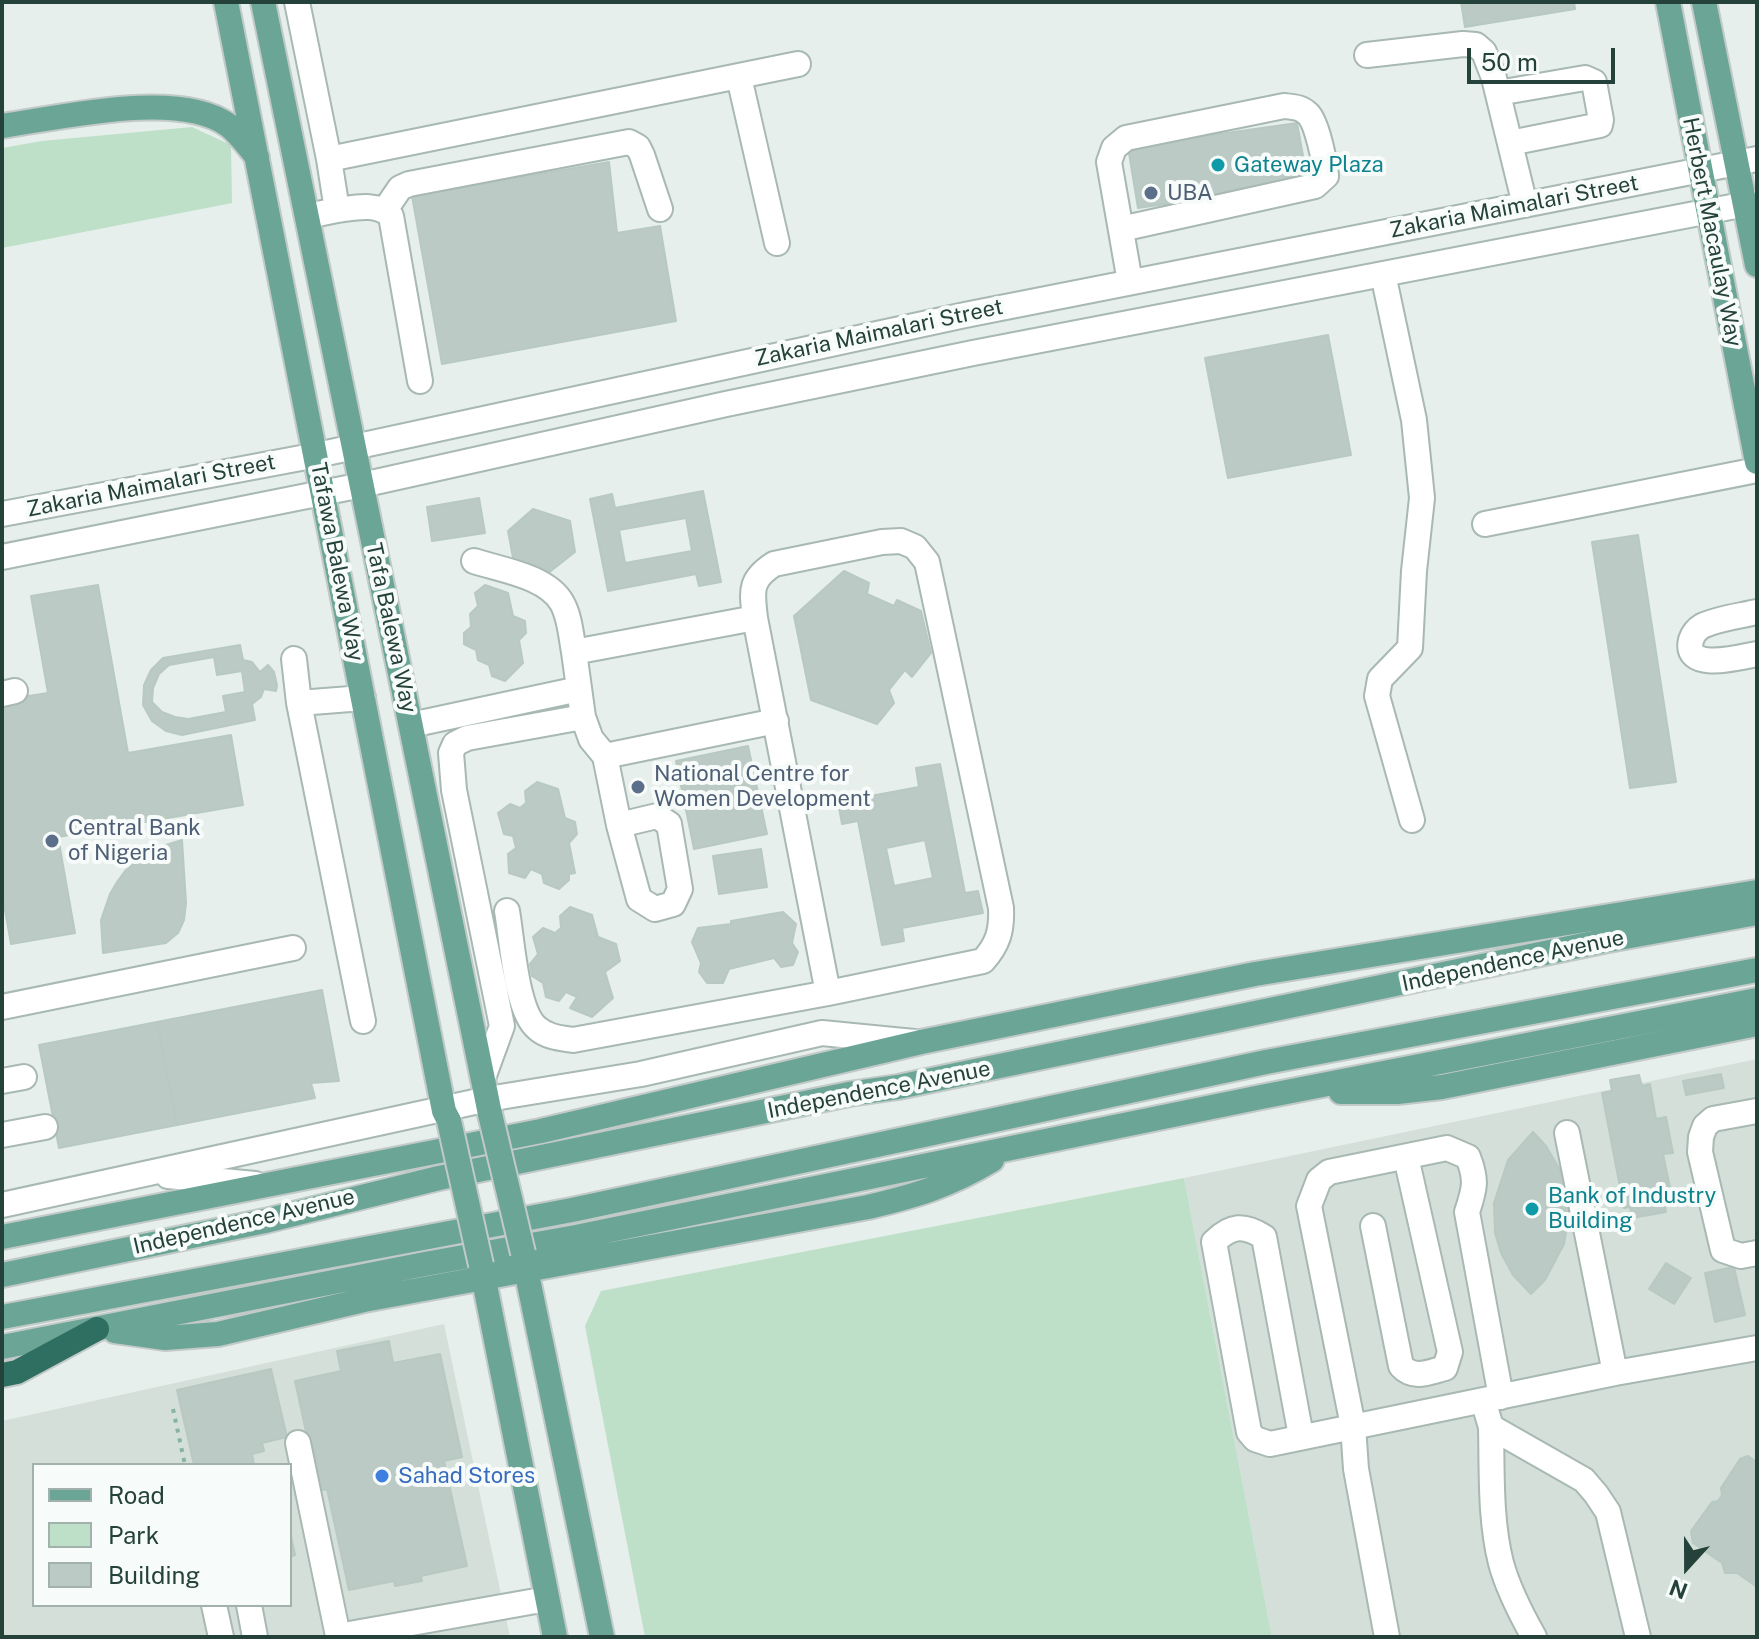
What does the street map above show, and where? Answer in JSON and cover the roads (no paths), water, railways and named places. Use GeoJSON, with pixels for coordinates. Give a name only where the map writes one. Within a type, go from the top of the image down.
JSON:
{"type":"FeatureCollection","features":[{"type":"Feature","properties":{"kind":"highway"},"geometry":{"type":"LineString","coordinates":[[2,1375],[17,1372],[97,1329]]}},
{"type":"Feature","properties":{"kind":"main road","name":"Tafawa Balewa Way"},"geometry":{"type":"LineString","coordinates":[[226,2],[446,1116]]}},
{"type":"Feature","properties":{"kind":"main road","name":"Tafa Balewa Way"},"geometry":{"type":"LineString","coordinates":[[263,2],[487,1097],[602,1637]]}},
{"type":"Feature","properties":{"kind":"main road","name":"Herbert Macaulay Way"},"geometry":{"type":"LineString","coordinates":[[1668,2],[1757,462]]}},
{"type":"Feature","properties":{"kind":"main road","name":"Herbert Macaulay Way"},"geometry":{"type":"LineString","coordinates":[[1704,2],[1746,161],[1757,265]]}},
{"type":"Feature","properties":{"kind":"main road"},"geometry":{"type":"LineString","coordinates":[[2,126],[133,108],[190,109],[228,125],[259,159]]}},
{"type":"Feature","properties":{"kind":"main road","name":"Independence Avenue"},"geometry":{"type":"LineString","coordinates":[[2,1237],[541,1131],[921,1042],[1255,974],[1757,892]]}},
{"type":"Feature","properties":{"kind":"main road","name":"Independence Avenue"},"geometry":{"type":"LineString","coordinates":[[2,1275],[265,1221],[439,1178],[849,1094],[898,1087],[1603,941],[1757,913]]}},
{"type":"Feature","properties":{"kind":"main road","name":"Independence Avenue"},"geometry":{"type":"LineString","coordinates":[[2,1317],[572,1210],[1266,1062],[1757,970]]}},
{"type":"Feature","properties":{"kind":"main road"},"geometry":{"type":"LineString","coordinates":[[2,1347],[922,1168],[1290,1091],[1757,1000]]}},
{"type":"Feature","properties":{"kind":"main road"},"geometry":{"type":"LineString","coordinates":[[1290,1091],[1397,1092],[1442,1087],[1757,1024]]}},
{"type":"Feature","properties":{"kind":"main road"},"geometry":{"type":"LineString","coordinates":[[446,1116],[482,1272],[555,1637]]}},
{"type":"Feature","properties":{"kind":"main road"},"geometry":{"type":"LineString","coordinates":[[97,1329],[165,1338],[218,1334],[524,1262],[868,1207],[925,1193],[970,1173],[1009,1150]]}},
{"type":"Feature","properties":{"kind":"street"},"geometry":{"type":"LineString","coordinates":[[297,2],[337,210]]}},
{"type":"Feature","properties":{"kind":"street"},"geometry":{"type":"LineString","coordinates":[[1367,55],[1463,44],[1476,45],[1484,52],[1498,93],[1525,205]]}},
{"type":"Feature","properties":{"kind":"street"},"geometry":{"type":"LineString","coordinates":[[329,159],[798,64]]}},
{"type":"Feature","properties":{"kind":"street"},"geometry":{"type":"LineString","coordinates":[[739,77],[777,243]]}},
{"type":"Feature","properties":{"kind":"street"},"geometry":{"type":"LineString","coordinates":[[1498,93],[1585,78],[1594,82],[1600,125],[1510,143]]}},
{"type":"Feature","properties":{"kind":"street"},"geometry":{"type":"LineString","coordinates":[[1121,229],[1315,186],[1326,176],[1311,116],[1301,108],[1284,106],[1126,138],[1114,148],[1109,162],[1130,282]]}},
{"type":"Feature","properties":{"kind":"street"},"geometry":{"type":"LineString","coordinates":[[385,210],[400,188],[409,184],[629,142],[638,147],[642,155],[660,209]]}},
{"type":"Feature","properties":{"kind":"street","name":"Zakaria Maimalari Street"},"geometry":{"type":"LineString","coordinates":[[2,514],[354,448],[965,315],[1746,161]]}},
{"type":"Feature","properties":{"kind":"street","name":"Zakaria Maimalari Street"},"geometry":{"type":"LineString","coordinates":[[2,557],[362,485],[973,353],[1750,203]]}},
{"type":"Feature","properties":{"kind":"street"},"geometry":{"type":"LineString","coordinates":[[308,216],[373,207],[385,210],[391,216],[420,381]]}},
{"type":"Feature","properties":{"kind":"street"},"geometry":{"type":"LineString","coordinates":[[1383,274],[1414,420],[1422,498],[1410,648],[1380,679],[1377,696],[1412,820]]}},
{"type":"Feature","properties":{"kind":"street"},"geometry":{"type":"LineString","coordinates":[[1026,303],[1036,341]]}},
{"type":"Feature","properties":{"kind":"street"},"geometry":{"type":"LineString","coordinates":[[1485,524],[1757,470]]}},
{"type":"Feature","properties":{"kind":"street"},"geometry":{"type":"LineString","coordinates":[[507,911],[524,1006],[535,1027],[552,1037],[573,1040],[828,993],[983,961],[996,946],[1002,927],[1001,908],[927,562],[915,547],[901,541],[882,542],[774,564],[760,573],[752,590],[828,993]]}},
{"type":"Feature","properties":{"kind":"street"},"geometry":{"type":"LineString","coordinates":[[474,561],[543,584],[553,592],[566,611],[583,717],[591,739],[605,756],[619,825]]}},
{"type":"Feature","properties":{"kind":"street"},"geometry":{"type":"LineString","coordinates":[[1757,612],[1702,626],[1692,636],[1690,647],[1693,655],[1702,660],[1757,654]]}},
{"type":"Feature","properties":{"kind":"street"},"geometry":{"type":"LineString","coordinates":[[574,652],[755,618]]}},
{"type":"Feature","properties":{"kind":"street"},"geometry":{"type":"LineString","coordinates":[[294,659],[299,703],[363,1021]]}},
{"type":"Feature","properties":{"kind":"street"},"geometry":{"type":"LineString","coordinates":[[411,725],[579,689]]}},
{"type":"Feature","properties":{"kind":"street"},"geometry":{"type":"LineString","coordinates":[[299,703],[363,698]]}},
{"type":"Feature","properties":{"kind":"street"},"geometry":{"type":"LineString","coordinates":[[487,1097],[502,1026],[454,790],[451,753],[455,744],[467,738],[583,717]]}},
{"type":"Feature","properties":{"kind":"street"},"geometry":{"type":"LineString","coordinates":[[605,756],[776,721]]}},
{"type":"Feature","properties":{"kind":"street"},"geometry":{"type":"LineString","coordinates":[[2,1007],[293,948]]}},
{"type":"Feature","properties":{"kind":"street"},"geometry":{"type":"LineString","coordinates":[[2,1205],[446,1116],[487,1097],[641,1074],[822,1033],[921,1042]]}},
{"type":"Feature","properties":{"kind":"street"},"geometry":{"type":"LineString","coordinates":[[1755,1119],[1713,1119],[1705,1126],[1700,1152],[1723,1250],[1741,1256],[1757,1253]]}},
{"type":"Feature","properties":{"kind":"street"},"geometry":{"type":"LineString","coordinates":[[2,1135],[45,1127]]}},
{"type":"Feature","properties":{"kind":"street"},"geometry":{"type":"LineString","coordinates":[[1567,1133],[1615,1373]]}},
{"type":"Feature","properties":{"kind":"street"},"geometry":{"type":"LineString","coordinates":[[1387,1637],[1356,1469],[1353,1426],[1309,1206],[1319,1180],[1329,1172],[1447,1148],[1468,1157],[1475,1176],[1474,1192],[1467,1212],[1492,1398],[1493,1515],[1501,1563],[1517,1605],[1534,1637]]}},
{"type":"Feature","properties":{"kind":"street"},"geometry":{"type":"LineString","coordinates":[[1373,1226],[1401,1366],[1407,1372],[1418,1375],[1445,1368],[1450,1352],[1406,1157]]}},
{"type":"Feature","properties":{"kind":"street"},"geometry":{"type":"LineString","coordinates":[[146,1174],[265,1185]]}},
{"type":"Feature","properties":{"kind":"street"},"geometry":{"type":"LineString","coordinates":[[2,1217],[28,1200]]}},
{"type":"Feature","properties":{"kind":"street"},"geometry":{"type":"LineString","coordinates":[[1301,1436],[1264,1237],[1252,1229],[1237,1226],[1224,1232],[1214,1242],[1249,1432],[1255,1439],[1270,1444],[1615,1373],[1757,1348]]}},
{"type":"Feature","properties":{"kind":"street"},"geometry":{"type":"LineString","coordinates":[[1491,1427],[1584,1480],[1596,1494],[1608,1512],[1638,1637]]}},
{"type":"Feature","properties":{"kind":"street"},"geometry":{"type":"LineString","coordinates":[[298,1443],[336,1637],[547,1599]]}},
{"type":"Feature","properties":{"kind":"street"},"geometry":{"type":"LineString","coordinates":[[214,1607],[221,1637]]}},
{"type":"Feature","properties":{"kind":"street"},"geometry":{"type":"LineString","coordinates":[[249,1607],[255,1637]]}},
{"type":"Feature","properties":{"kind":"place","name":"Gateway Plaza"},"geometry":{"type":"Point","coordinates":[1218,165]}},
{"type":"Feature","properties":{"kind":"place","name":"UBA"},"geometry":{"type":"Point","coordinates":[1151,193]}},
{"type":"Feature","properties":{"kind":"place","name":"National Centre for Women Development"},"geometry":{"type":"Point","coordinates":[638,787]}},
{"type":"Feature","properties":{"kind":"place","name":"Central Bank of Nigeria"},"geometry":{"type":"Point","coordinates":[52,841]}},
{"type":"Feature","properties":{"kind":"place","name":"Bank of Industry Building"},"geometry":{"type":"Point","coordinates":[1532,1209]}},
{"type":"Feature","properties":{"kind":"place","name":"Sahad Stores"},"geometry":{"type":"Point","coordinates":[382,1476]}}]}
